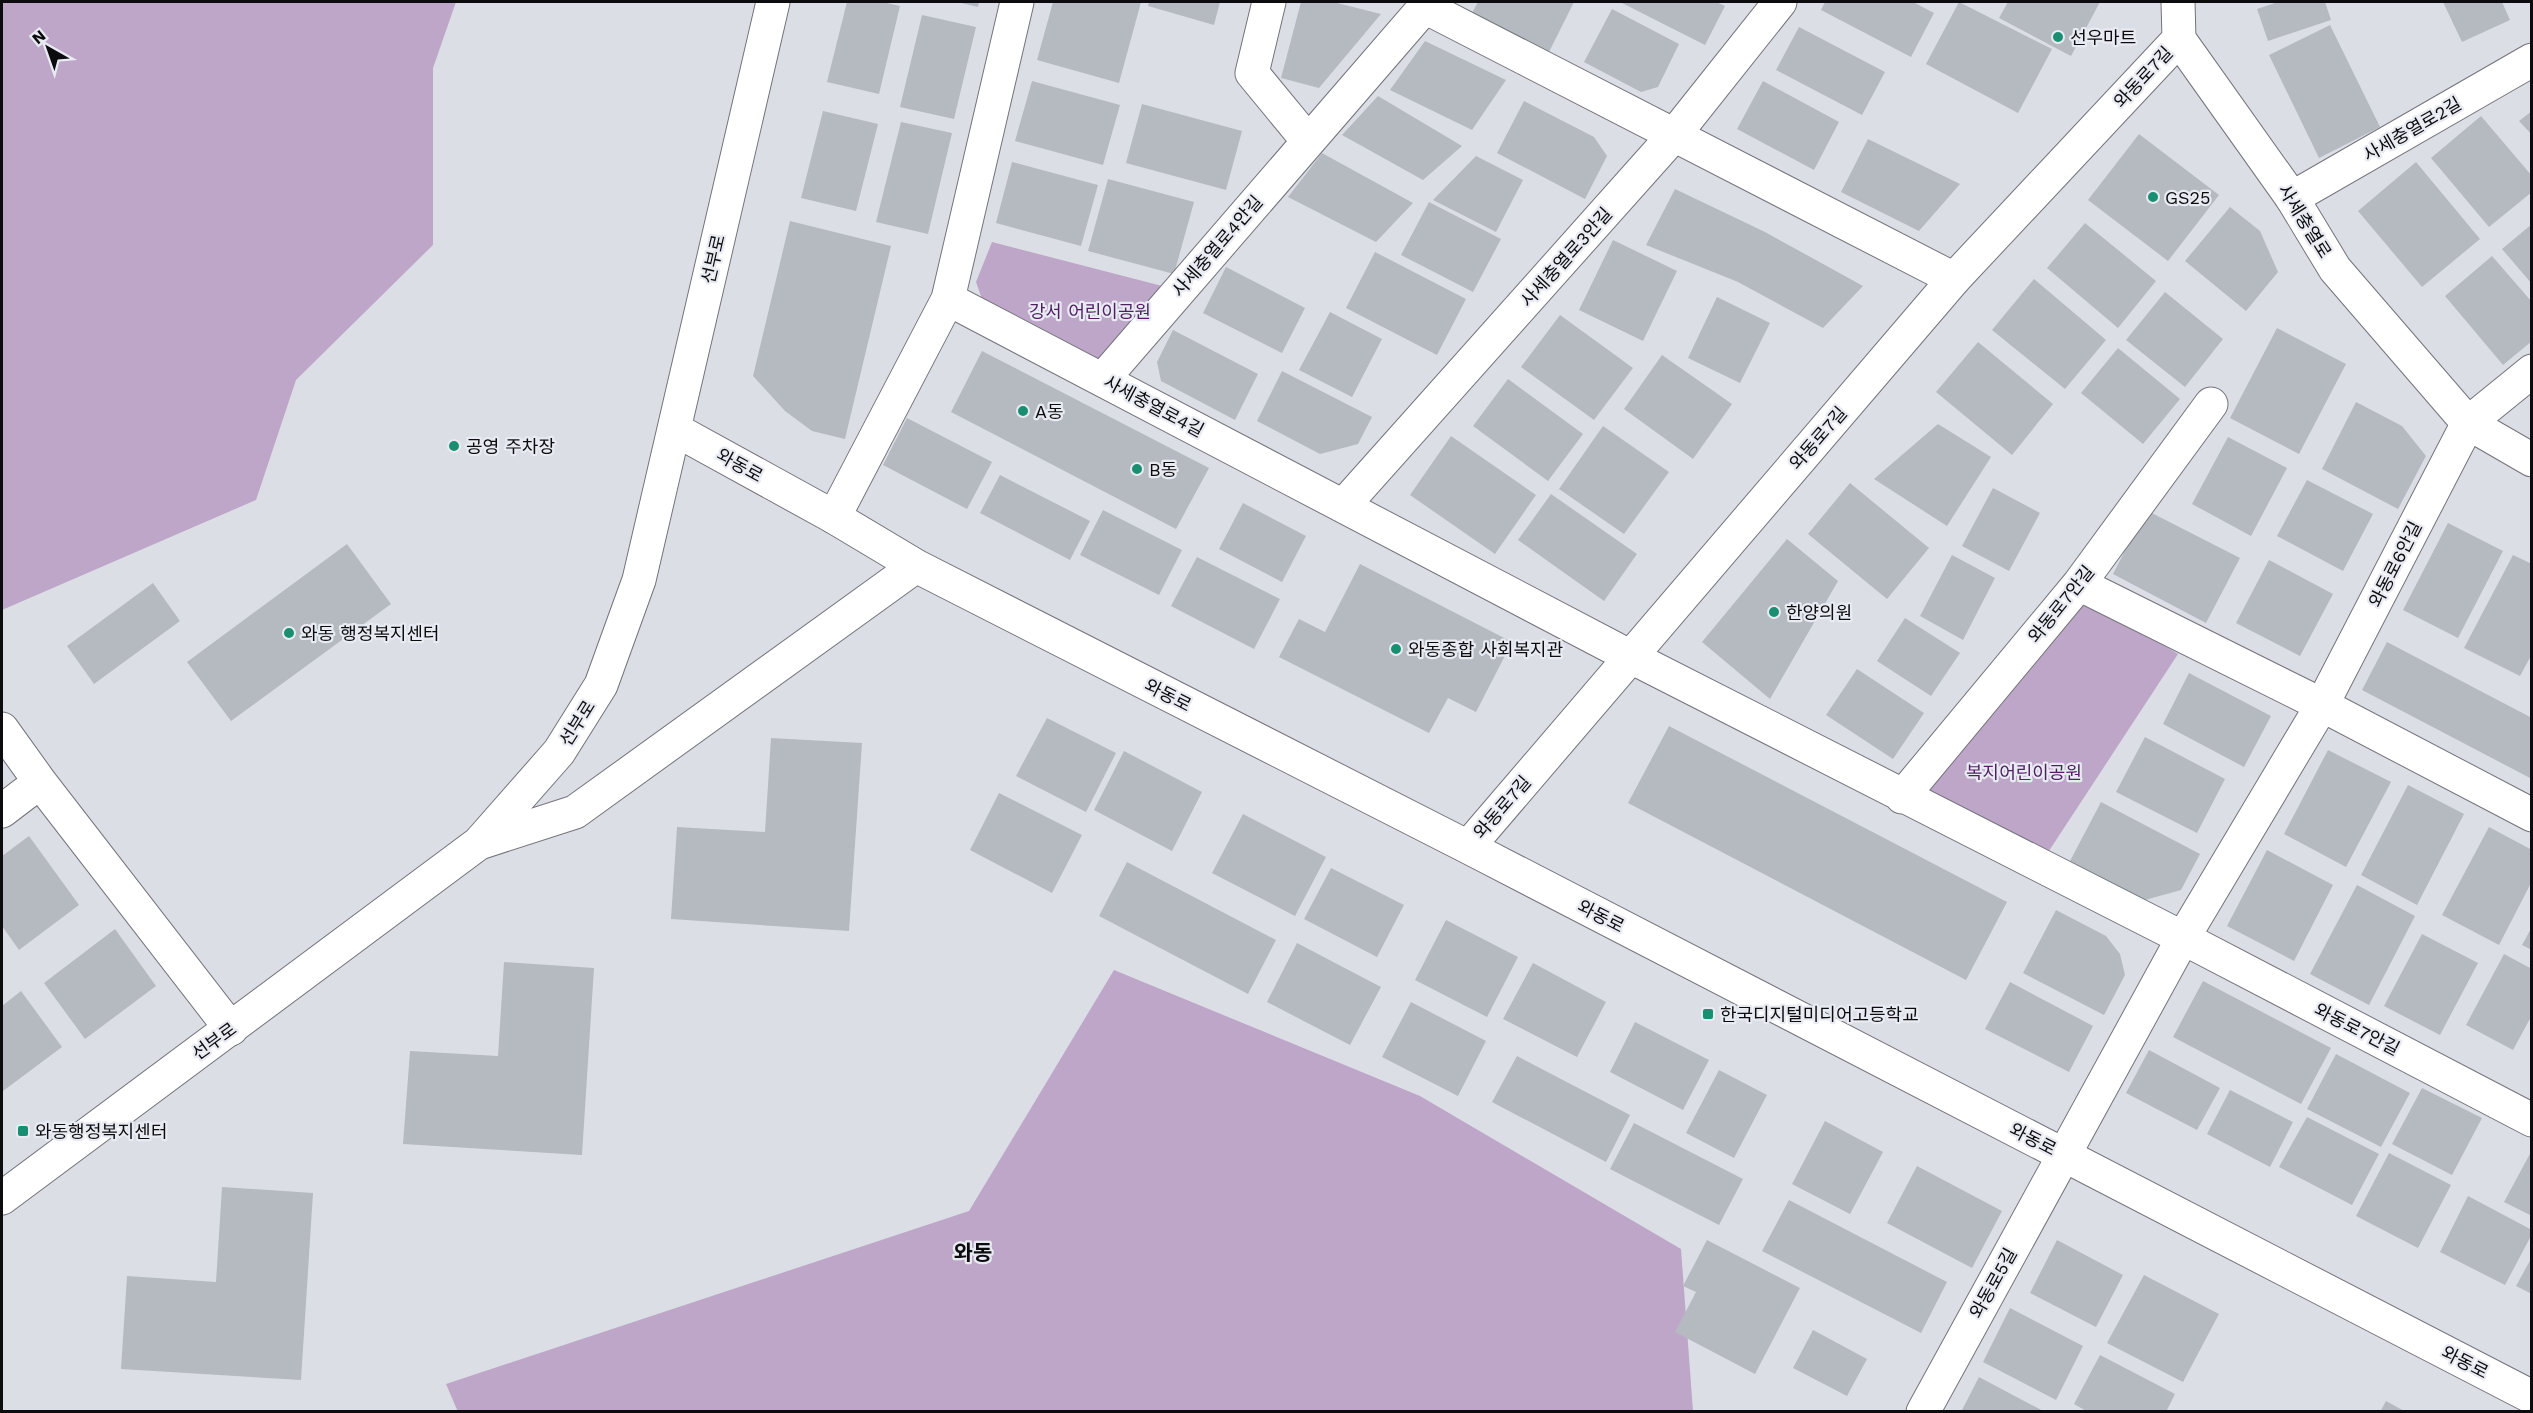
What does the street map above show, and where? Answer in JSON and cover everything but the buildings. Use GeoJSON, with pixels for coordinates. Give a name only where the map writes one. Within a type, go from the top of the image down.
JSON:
{"type":"FeatureCollection","features":[{"type":"Feature","properties":{"kind":"street","name":"선부로"},"geometry":{"type":"LineString","coordinates":[[2,1198],[479,843],[559,752],[601,685],[639,580],[773,2]]}},
{"type":"Feature","properties":{"kind":"street"},"geometry":{"type":"LineString","coordinates":[[834,518],[948,299],[1017,2]]}},
{"type":"Feature","properties":{"kind":"street"},"geometry":{"type":"LineString","coordinates":[[1269,2],[1252,73],[1308,141]]}},
{"type":"Feature","properties":{"kind":"street","name":"사세충열로3안길"},"geometry":{"type":"LineString","coordinates":[[1344,505],[1676,134],[1780,2]]}},
{"type":"Feature","properties":{"kind":"street"},"geometry":{"type":"LineString","coordinates":[[2178,2],[2179,39]]}},
{"type":"Feature","properties":{"kind":"street"},"geometry":{"type":"LineString","coordinates":[[1427,4],[1954,279]]}},
{"type":"Feature","properties":{"kind":"street","name":"사세충열로4안길"},"geometry":{"type":"LineString","coordinates":[[1103,379],[1427,4]]}},
{"type":"Feature","properties":{"kind":"street","name":"사세충열로"},"geometry":{"type":"LineString","coordinates":[[2179,39],[2292,198],[2335,269],[2468,423],[2532,460]]}},
{"type":"Feature","properties":{"kind":"street","name":"와동로7길"},"geometry":{"type":"LineString","coordinates":[[1468,847],[1954,279],[2179,39]]}},
{"type":"Feature","properties":{"kind":"street","name":"사세충열로2길"},"geometry":{"type":"LineString","coordinates":[[2292,198],[2532,60]]}},
{"type":"Feature","properties":{"kind":"street","name":"사세충열로4길"},"geometry":{"type":"LineString","coordinates":[[948,299],[1630,657]]}},
{"type":"Feature","properties":{"kind":"street"},"geometry":{"type":"LineString","coordinates":[[2468,423],[2532,371]]}},
{"type":"Feature","properties":{"kind":"street","name":"와동로7안길"},"geometry":{"type":"LineString","coordinates":[[1902,797],[2079,584],[2211,404]]}},
{"type":"Feature","properties":{"kind":"street","name":"와동로6안길"},"geometry":{"type":"LineString","coordinates":[[2322,705],[2468,423]]}},
{"type":"Feature","properties":{"kind":"street","name":"와동로"},"geometry":{"type":"LineString","coordinates":[[674,429],[916,566],[1468,847],[2532,1397]]}},
{"type":"Feature","properties":{"kind":"street"},"geometry":{"type":"LineString","coordinates":[[479,843],[575,812],[916,566]]}},
{"type":"Feature","properties":{"kind":"street"},"geometry":{"type":"LineString","coordinates":[[2079,584],[2322,705],[2532,814]]}},
{"type":"Feature","properties":{"kind":"street","name":"와동로7안길"},"geometry":{"type":"LineString","coordinates":[[1630,657],[2182,938],[2532,1120]]}},
{"type":"Feature","properties":{"kind":"street"},"geometry":{"type":"LineString","coordinates":[[2182,938],[2322,705]]}},
{"type":"Feature","properties":{"kind":"street"},"geometry":{"type":"LineString","coordinates":[[2,729],[40,782],[231,1029]]}},
{"type":"Feature","properties":{"kind":"street"},"geometry":{"type":"LineString","coordinates":[[2,811],[40,782]]}},
{"type":"Feature","properties":{"kind":"street","name":"와동로5길"},"geometry":{"type":"LineString","coordinates":[[1923,1412],[2182,938]]}},
{"type":"Feature","properties":{"kind":"green space"},"geometry":{"type":"Polygon","coordinates":[[[2,2],[456,2],[433,68],[433,245],[296,380],[256,500],[2,610],[2,2]]]}},
{"type":"Feature","properties":{"kind":"green space","name":"강서 어린이공원"},"geometry":{"type":"Polygon","coordinates":[[[992,242],[1166,287],[1103,365],[984,305],[976,282],[992,242]]]}},
{"type":"Feature","properties":{"kind":"green space","name":"복지어린이공원"},"geometry":{"type":"Polygon","coordinates":[[[2083,595],[2178,654],[2045,857],[1920,797],[2083,595]]]}},
{"type":"Feature","properties":{"kind":"green space"},"geometry":{"type":"Polygon","coordinates":[[[1114,970],[1420,1096],[1681,1249],[1693,1411],[458,1412],[446,1384],[969,1211],[1114,970]]]}},
{"type":"Feature","properties":{"kind":"place","name":"선우마트"},"geometry":{"type":"Point","coordinates":[2058,37]}},
{"type":"Feature","properties":{"kind":"place","name":"GS25"},"geometry":{"type":"Point","coordinates":[2153,197]}},
{"type":"Feature","properties":{"kind":"place","name":"A동"},"geometry":{"type":"Point","coordinates":[1023,411]}},
{"type":"Feature","properties":{"kind":"place","name":"공영 주차장"},"geometry":{"type":"Point","coordinates":[454,446]}},
{"type":"Feature","properties":{"kind":"place","name":"B동"},"geometry":{"type":"Point","coordinates":[1137,469]}},
{"type":"Feature","properties":{"kind":"place","name":"한양의원"},"geometry":{"type":"Point","coordinates":[1774,612]}},
{"type":"Feature","properties":{"kind":"place","name":"와동 행정복지센터"},"geometry":{"type":"Point","coordinates":[289,633]}},
{"type":"Feature","properties":{"kind":"place","name":"와동종합 사회복지관"},"geometry":{"type":"Point","coordinates":[1396,649]}},
{"type":"Feature","properties":{"kind":"place","name":"한국디지털미디어고등학교"},"geometry":{"type":"Point","coordinates":[1708,1014]}},
{"type":"Feature","properties":{"kind":"place","name":"와동행정복지센터"},"geometry":{"type":"Point","coordinates":[23,1131]}},
{"type":"Feature","properties":{"kind":"district","name":"와동"},"geometry":{"type":"Point","coordinates":[973,1252]}}]}
